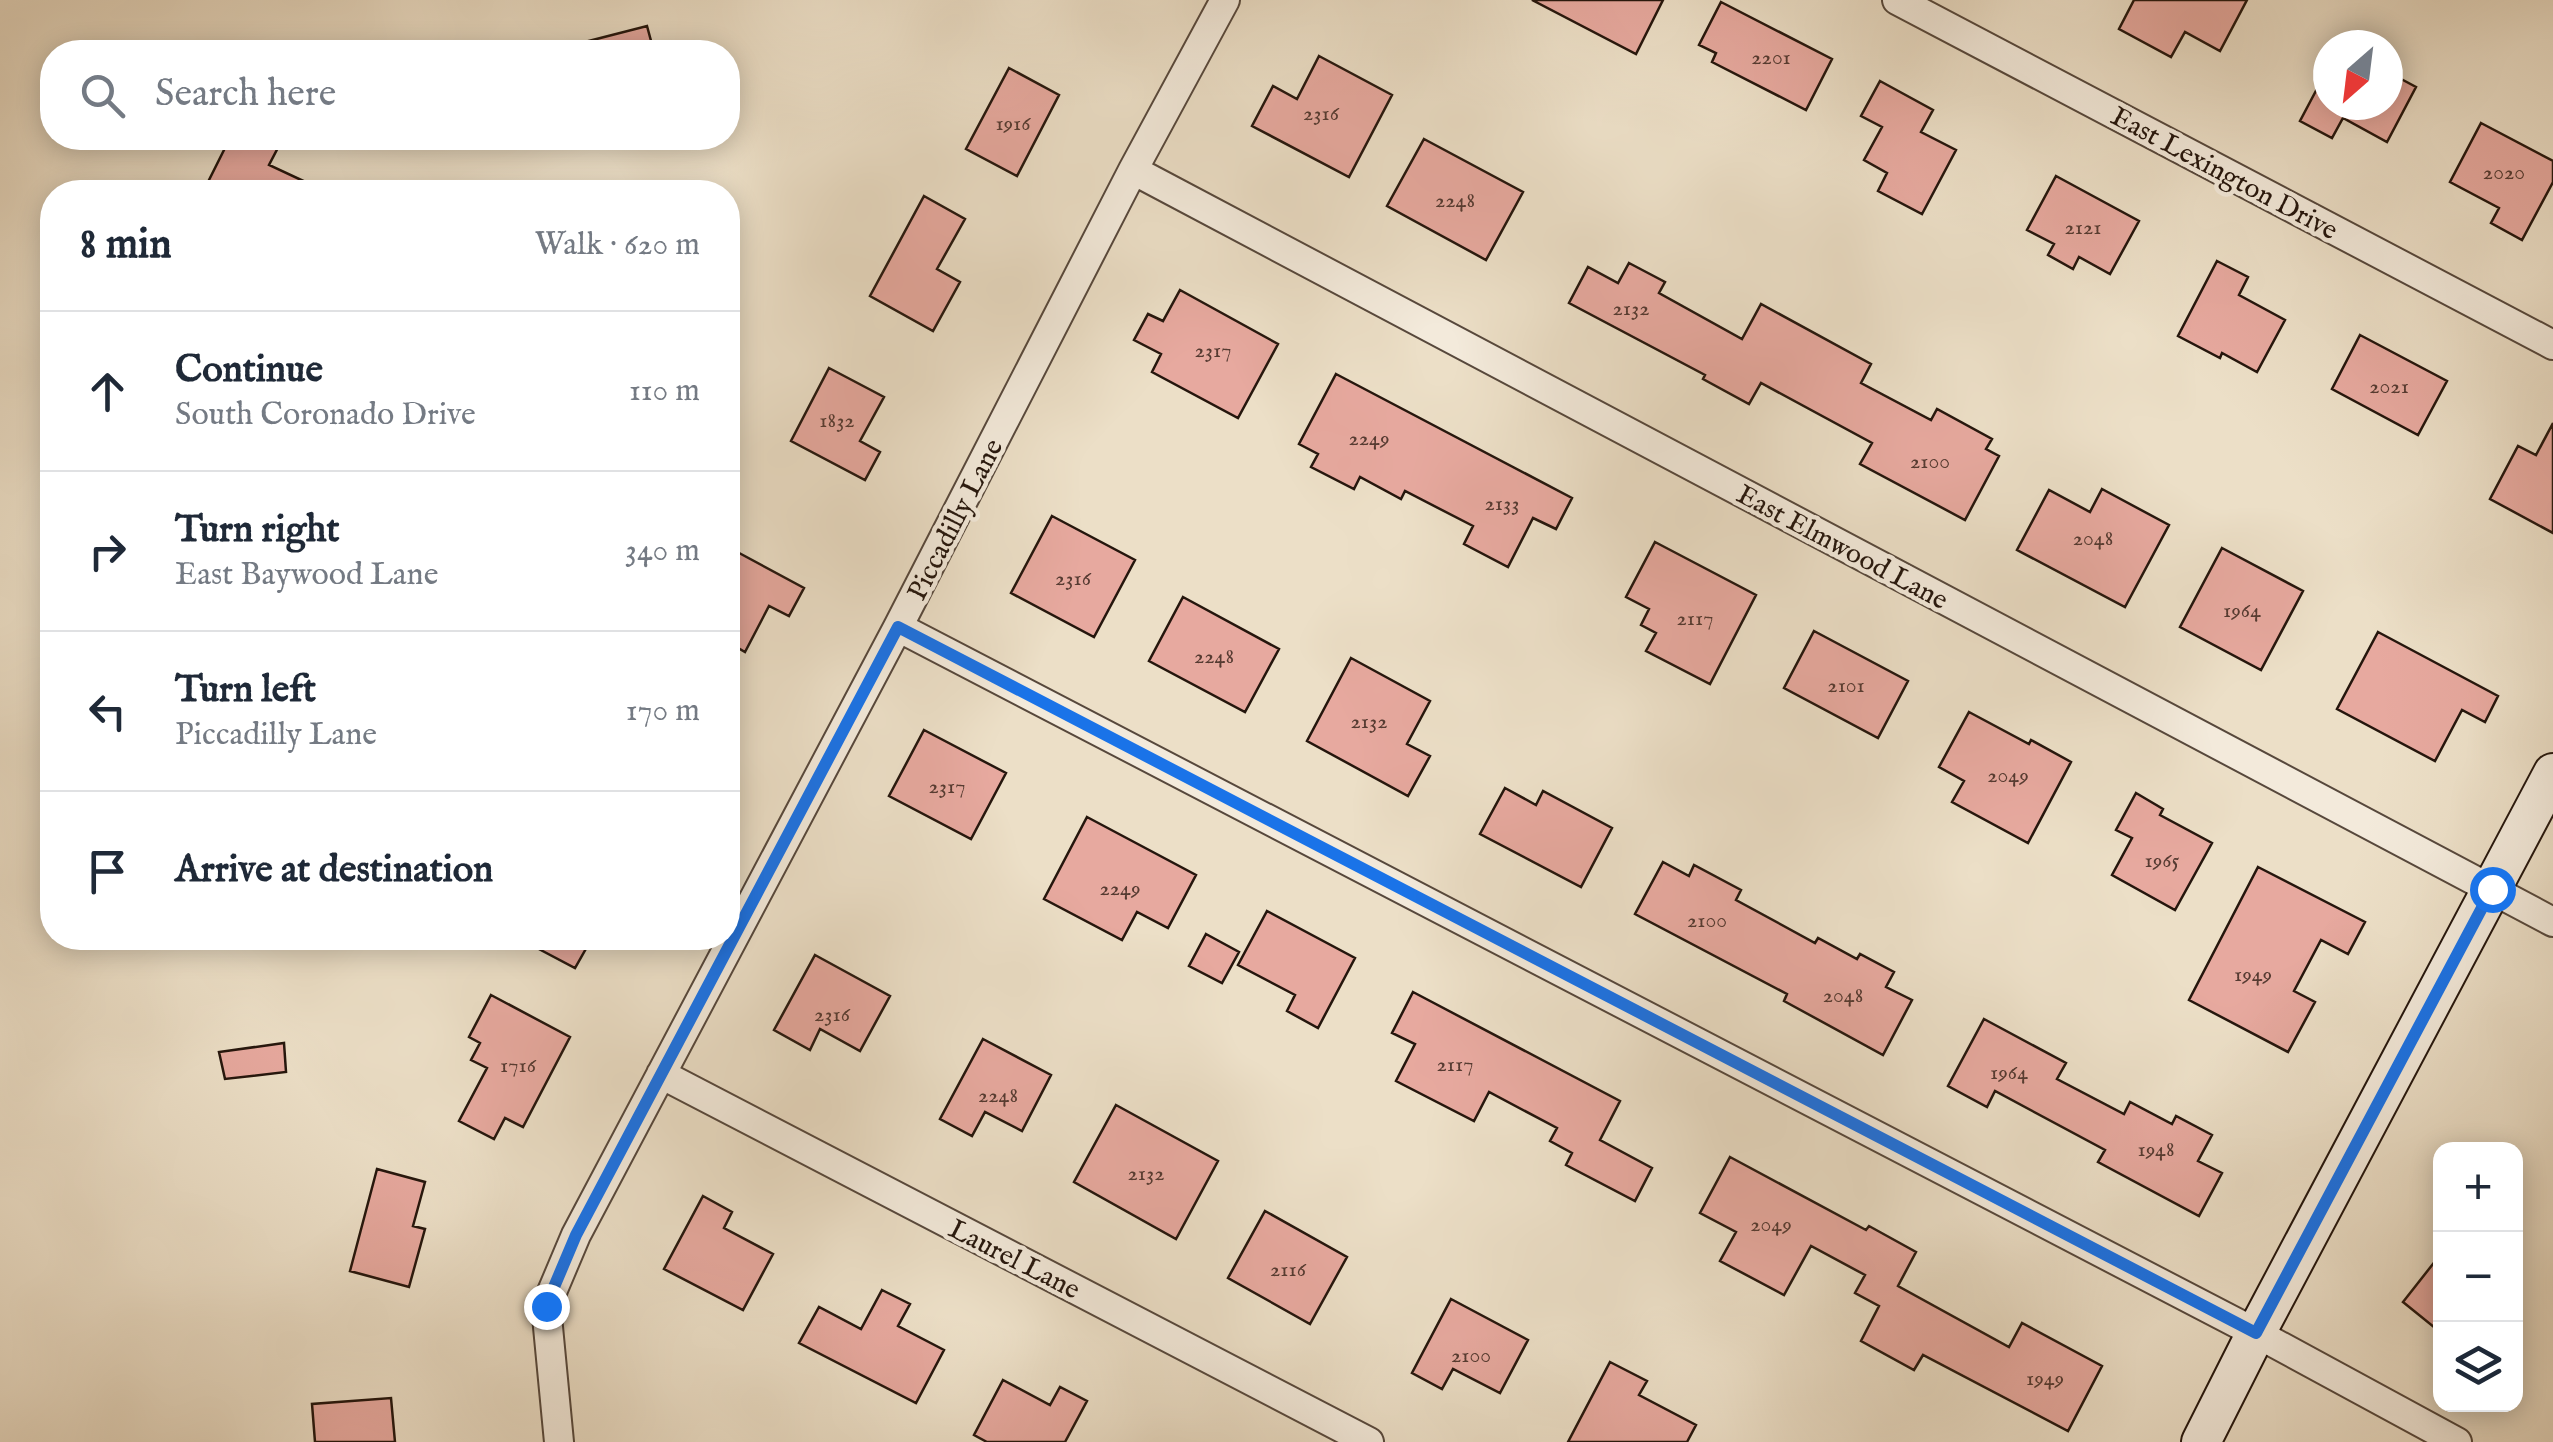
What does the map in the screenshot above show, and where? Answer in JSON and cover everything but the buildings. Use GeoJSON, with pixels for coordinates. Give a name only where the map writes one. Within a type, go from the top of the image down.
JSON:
{"type":"FeatureCollection","features":[{"type":"Feature","properties":{"kind":"street","name":"Piccadilly Lane"},"geometry":{"type":"LineString","coordinates":[[740,925],[1225,0]]}},
{"type":"Feature","properties":{"kind":"street","name":"East Lexington Drive"},"geometry":{"type":"LineString","coordinates":[[1897,0],[2553,345]]}},
{"type":"Feature","properties":{"kind":"street","name":"East Elmwood Lane"},"geometry":{"type":"LineString","coordinates":[[1133,170],[2553,922]]}},
{"type":"Feature","properties":{"kind":"street"},"geometry":{"type":"LineString","coordinates":[[898,627],[2256,1333],[2457,1442]]}},
{"type":"Feature","properties":{"kind":"street"},"geometry":{"type":"LineString","coordinates":[[2201,1442],[2553,773]]}},
{"type":"Feature","properties":{"kind":"street","name":"Piccadilly Lane"},"geometry":{"type":"LineString","coordinates":[[559,1442],[546,1306],[576,1235],[727,950]]}},
{"type":"Feature","properties":{"kind":"street","name":"Laurel Lane"},"geometry":{"type":"LineString","coordinates":[[661,1074],[1369,1442]]}},
{"type":"Feature","properties":{"kind":"route"},"geometry":{"type":"LineString","coordinates":[[546,1306],[576,1235],[898,627],[2256,1333],[2492,889]]}}]}
